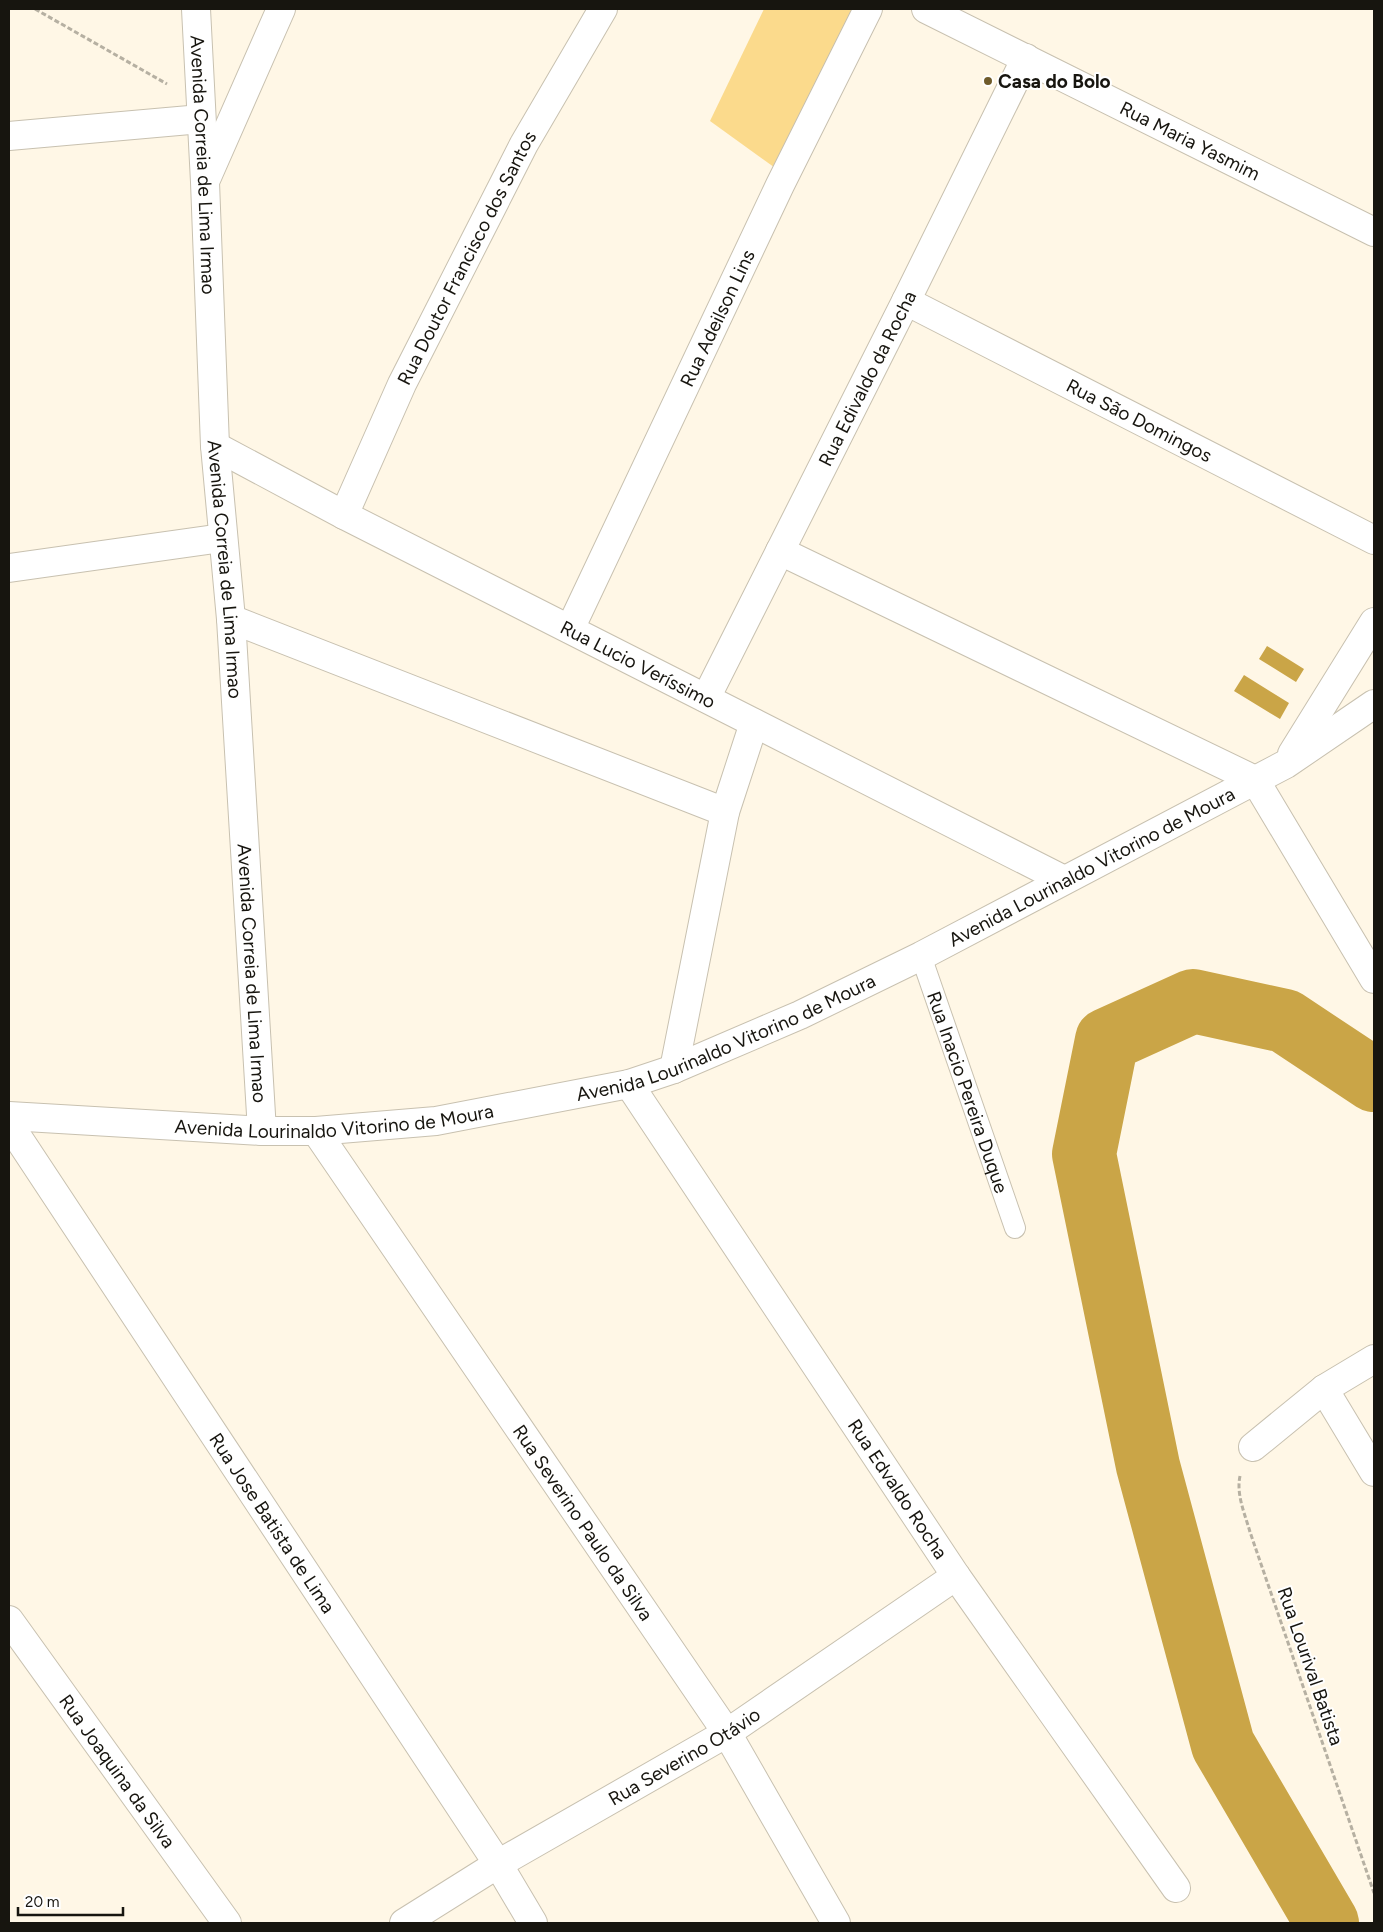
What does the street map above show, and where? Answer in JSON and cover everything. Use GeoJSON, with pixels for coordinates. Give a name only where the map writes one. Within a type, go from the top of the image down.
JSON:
{"type":"FeatureCollection","features":[{"type":"Feature","properties":{"kind":"street","name":"Avenida Correia de Lima Irmao"},"geometry":{"type":"LineString","coordinates":[[196,9],[215,446],[222,538],[231,619],[262,1131]]}},
{"type":"Feature","properties":{"kind":"street"},"geometry":{"type":"LineString","coordinates":[[205,182],[281,9]]}},
{"type":"Feature","properties":{"kind":"street","name":"Rua Doutor Francisco dos Santos"},"geometry":{"type":"LineString","coordinates":[[344,515],[402,384],[524,144],[602,9]]}},
{"type":"Feature","properties":{"kind":"street","name":"Rua Adeilson Lins"},"geometry":{"type":"LineString","coordinates":[[570,629],[780,185],[868,9]]}},
{"type":"Feature","properties":{"kind":"street","name":"Rua Maria Yasmim"},"geometry":{"type":"LineString","coordinates":[[926,9],[1374,232]]}},
{"type":"Feature","properties":{"kind":"street","name":"Rua Edivaldo da Rocha"},"geometry":{"type":"LineString","coordinates":[[706,698],[1026,58]]}},
{"type":"Feature","properties":{"kind":"street"},"geometry":{"type":"LineString","coordinates":[[9,136],[201,111]]}},
{"type":"Feature","properties":{"kind":"street","name":"Rua São Domingos"},"geometry":{"type":"LineString","coordinates":[[906,301],[1374,540]]}},
{"type":"Feature","properties":{"kind":"street","name":"Rua Lucio Veríssimo"},"geometry":{"type":"LineString","coordinates":[[215,446],[344,515],[1064,880]]}},
{"type":"Feature","properties":{"kind":"street"},"geometry":{"type":"LineString","coordinates":[[9,568],[222,538]]}},
{"type":"Feature","properties":{"kind":"street"},"geometry":{"type":"LineString","coordinates":[[780,551],[1255,780],[1374,979]]}},
{"type":"Feature","properties":{"kind":"street"},"geometry":{"type":"LineString","coordinates":[[231,619],[725,812]]}},
{"type":"Feature","properties":{"kind":"street"},"geometry":{"type":"LineString","coordinates":[[1286,764],[1374,622]]}},
{"type":"Feature","properties":{"kind":"street","name":"Avenida Lourinaldo Vitorino de Moura"},"geometry":{"type":"LineString","coordinates":[[9,1116],[262,1131],[316,1131],[436,1121],[629,1084],[674,1068],[800,1015],[921,956],[1286,764],[1374,704]]}},
{"type":"Feature","properties":{"kind":"street"},"geometry":{"type":"LineString","coordinates":[[674,1068],[725,812],[754,723]]}},
{"type":"Feature","properties":{"kind":"street","name":"Rua Edvaldo Rocha"},"geometry":{"type":"LineString","coordinates":[[629,1084],[956,1576],[1176,1888]]}},
{"type":"Feature","properties":{"kind":"street","name":"Rua Jose Batista de Lima"},"geometry":{"type":"LineString","coordinates":[[9,1124],[498,1864],[533,1923]]}},
{"type":"Feature","properties":{"kind":"street","name":"Rua Severino Paulo da Silva"},"geometry":{"type":"LineString","coordinates":[[316,1131],[727,1733],[836,1923]]}},
{"type":"Feature","properties":{"kind":"street"},"geometry":{"type":"LineString","coordinates":[[1253,1448],[1324,1389],[1374,1360]]}},
{"type":"Feature","properties":{"kind":"street"},"geometry":{"type":"LineString","coordinates":[[1324,1389],[1374,1472]]}},
{"type":"Feature","properties":{"kind":"street","name":"Rua Severino Otávio"},"geometry":{"type":"LineString","coordinates":[[404,1923],[498,1864],[727,1733],[956,1576]]}},
{"type":"Feature","properties":{"kind":"street","name":"Rua Joaquina da Silva"},"geometry":{"type":"LineString","coordinates":[[9,1620],[227,1923]]}},
{"type":"Feature","properties":{"kind":"lane","name":"Rua Inacio Pereira Duque"},"geometry":{"type":"LineString","coordinates":[[921,956],[1015,1228]]}},
{"type":"Feature","properties":{"kind":"path"},"geometry":{"type":"LineString","coordinates":[[35,9],[201,111]]}},
{"type":"Feature","properties":{"kind":"path","name":"Rua Lourival Batista"},"geometry":{"type":"LineString","coordinates":[[1253,1448],[1243,1465],[1239,1483],[1240,1501],[1374,1893]]}},
{"type":"Feature","properties":{"kind":"shaded area"},"geometry":{"type":"Polygon","coordinates":[[[764,9],[855,9],[778,170],[710,121],[764,9]]]}},
{"type":"Feature","properties":{"kind":"shaded area"},"geometry":{"type":"Polygon","coordinates":[[[1267,646],[1304,669],[1296,682],[1259,659],[1267,646]]]}},
{"type":"Feature","properties":{"kind":"shaded area"},"geometry":{"type":"Polygon","coordinates":[[[1244,675],[1289,703],[1280,719],[1234,691],[1244,675]]]}},
{"type":"Feature","properties":{"kind":"waterway"},"geometry":{"type":"LineString","coordinates":[[1327,1923],[1223,1745],[1148,1466],[1084,1154],[1107,1040],[1193,1001],[1285,1021],[1374,1080]]}},
{"type":"Feature","properties":{"kind":"place","name":"Casa do Bolo"},"geometry":{"type":"Point","coordinates":[988,81]}}]}
